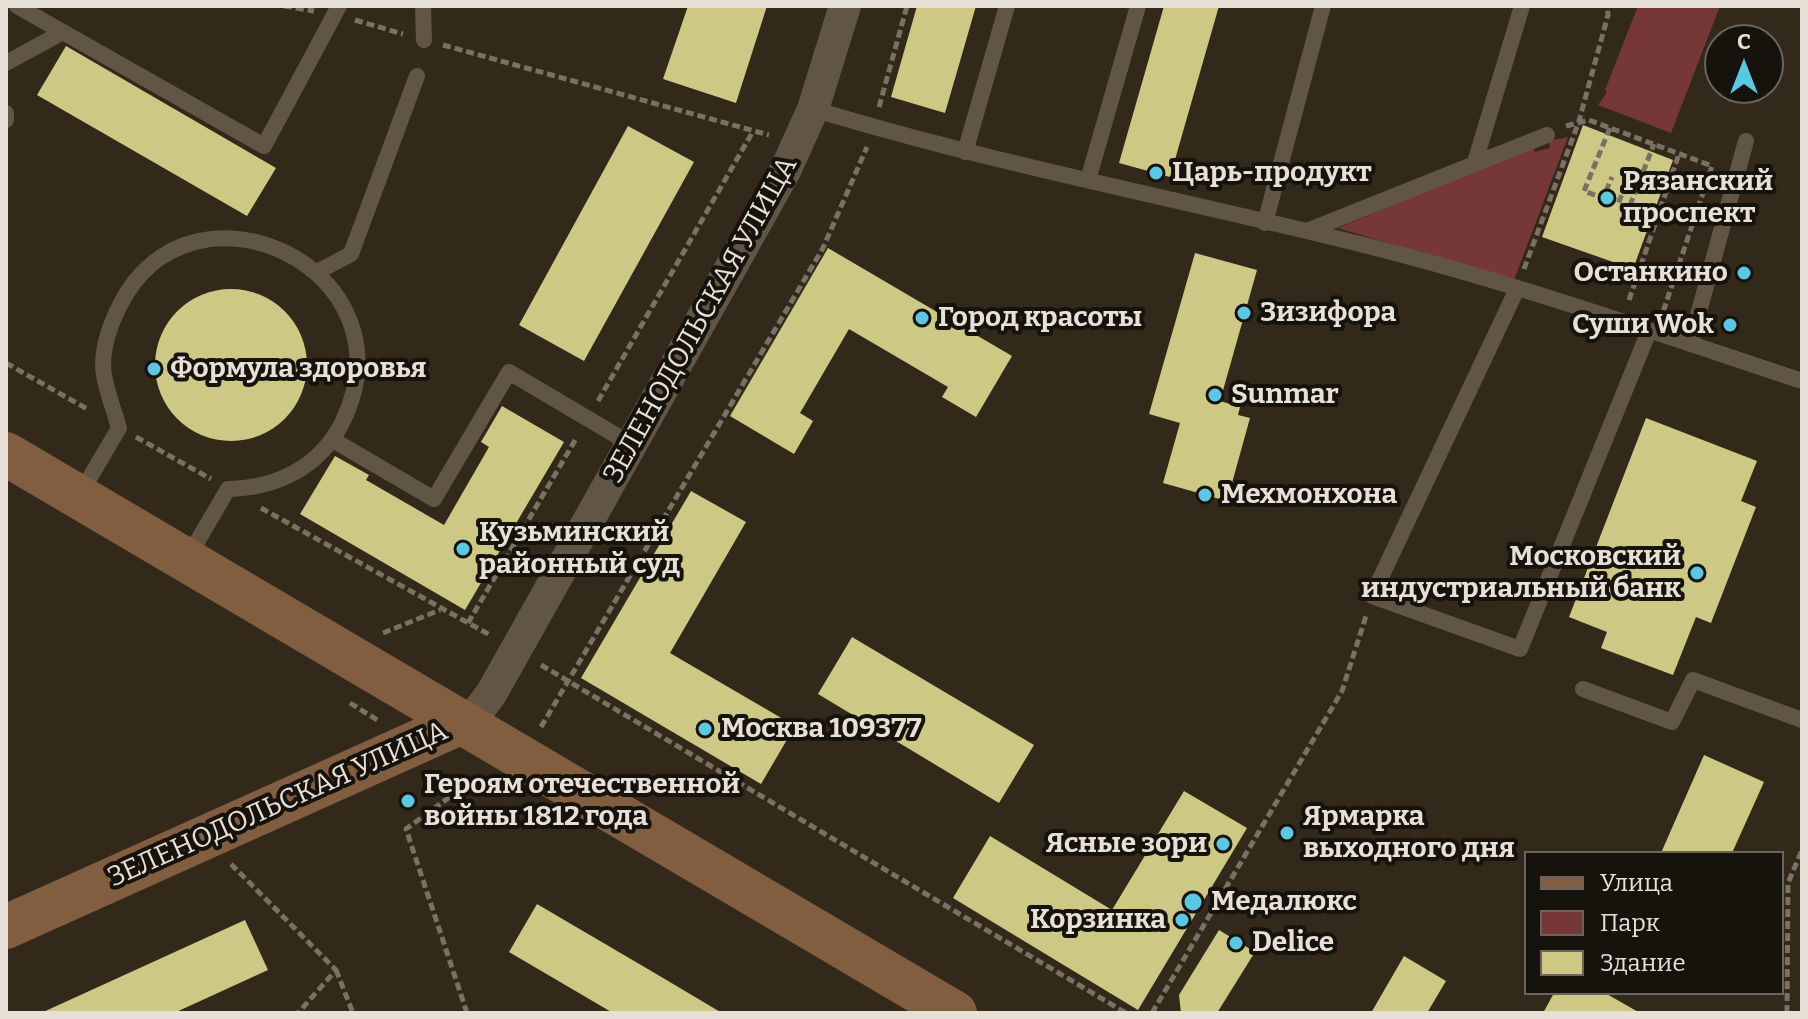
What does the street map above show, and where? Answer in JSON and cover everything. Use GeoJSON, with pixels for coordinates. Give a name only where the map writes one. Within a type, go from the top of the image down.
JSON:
{"type":"FeatureCollection","features":[{"type":"Feature","properties":{"kind":"street","name":"ЗЕЛЕНОДОЛЬСКАЯ УЛИЦА"},"geometry":{"type":"LineString","coordinates":[[6,927],[462,722],[478,711],[491,694],[634,446],[785,171],[813,109],[845,6]]}},
{"type":"Feature","properties":{"kind":"street"},"geometry":{"type":"LineString","coordinates":[[6,454],[955,1013]]}},
{"type":"Feature","properties":{"kind":"lane"},"geometry":{"type":"LineString","coordinates":[[17,6],[264,146],[337,10]]}},
{"type":"Feature","properties":{"kind":"lane"},"geometry":{"type":"LineString","coordinates":[[423,6],[424,40]]}},
{"type":"Feature","properties":{"kind":"lane"},"geometry":{"type":"LineString","coordinates":[[965,152],[1007,6]]}},
{"type":"Feature","properties":{"kind":"lane"},"geometry":{"type":"LineString","coordinates":[[1088,180],[1138,6]]}},
{"type":"Feature","properties":{"kind":"lane"},"geometry":{"type":"LineString","coordinates":[[1265,223],[1323,6]]}},
{"type":"Feature","properties":{"kind":"lane"},"geometry":{"type":"LineString","coordinates":[[1475,162],[1522,6]]}},
{"type":"Feature","properties":{"kind":"lane"},"geometry":{"type":"LineString","coordinates":[[6,63],[63,32]]}},
{"type":"Feature","properties":{"kind":"lane"},"geometry":{"type":"LineString","coordinates":[[317,272],[351,254],[417,76]]}},
{"type":"Feature","properties":{"kind":"lane"},"geometry":{"type":"LineString","coordinates":[[813,109],[965,152],[1307,231],[1517,289],[1802,381]]}},
{"type":"Feature","properties":{"kind":"lane"},"geometry":{"type":"LineString","coordinates":[[6,113],[9,115],[6,120]]}},
{"type":"Feature","properties":{"kind":"lane"},"geometry":{"type":"LineString","coordinates":[[1307,231],[1547,135]]}},
{"type":"Feature","properties":{"kind":"lane"},"geometry":{"type":"LineString","coordinates":[[1690,344],[1746,141]]}},
{"type":"Feature","properties":{"kind":"lane"},"geometry":{"type":"LineString","coordinates":[[79,497],[119,428],[103,373],[108,329],[128,289],[160,259],[201,241],[237,238],[280,247],[317,272],[344,307],[357,349],[353,401],[333,440],[301,471],[261,488],[228,489],[186,560]]}},
{"type":"Feature","properties":{"kind":"lane"},"geometry":{"type":"LineString","coordinates":[[1517,289],[1372,596],[1520,649],[1649,331]]}},
{"type":"Feature","properties":{"kind":"lane"},"geometry":{"type":"LineString","coordinates":[[333,440],[434,499],[509,372],[634,446]]}},
{"type":"Feature","properties":{"kind":"lane"},"geometry":{"type":"LineString","coordinates":[[1583,689],[1672,722],[1693,680],[1802,720]]}},
{"type":"Feature","properties":{"kind":"path"},"geometry":{"type":"LineString","coordinates":[[284,6],[337,10],[424,40],[752,133],[468,623]]}},
{"type":"Feature","properties":{"kind":"path"},"geometry":{"type":"LineString","coordinates":[[534,738],[823,248],[873,127],[907,6]]}},
{"type":"Feature","properties":{"kind":"path"},"geometry":{"type":"LineString","coordinates":[[1547,135],[1579,121],[1610,128],[1712,166],[1662,312],[1649,331]]}},
{"type":"Feature","properties":{"kind":"path"},"geometry":{"type":"LineString","coordinates":[[1610,128],[1584,191],[1603,198],[1612,177]]}},
{"type":"Feature","properties":{"kind":"path"},"geometry":{"type":"LineString","coordinates":[[1626,184],[1618,204],[1629,208],[1654,144]]}},
{"type":"Feature","properties":{"kind":"path"},"geometry":{"type":"LineString","coordinates":[[1622,322],[1679,154]]}},
{"type":"Feature","properties":{"kind":"path"},"geometry":{"type":"LineString","coordinates":[[1152,1013],[1342,691],[1372,596]]}},
{"type":"Feature","properties":{"kind":"path"},"geometry":{"type":"LineString","coordinates":[[381,634],[441,610]]}},
{"type":"Feature","properties":{"kind":"path"},"geometry":{"type":"LineString","coordinates":[[537,663],[1126,1013]]}},
{"type":"Feature","properties":{"kind":"path"},"geometry":{"type":"LineString","coordinates":[[467,1013],[406,829],[482,773]]}},
{"type":"Feature","properties":{"kind":"path"},"geometry":{"type":"LineString","coordinates":[[1787,1013],[1788,883],[1802,850]]}},
{"type":"Feature","properties":{"kind":"path"},"geometry":{"type":"LineString","coordinates":[[229,862],[336,970],[353,1013]]}},
{"type":"Feature","properties":{"kind":"path"},"geometry":{"type":"LineString","coordinates":[[298,1013],[336,970]]}},
{"type":"Feature","properties":{"kind":"green space"},"geometry":{"type":"Polygon","coordinates":[[[1638,6],[1720,6],[1713,24],[1704,24],[1704,47],[1671,133],[1598,105],[1607,92],[1605,90],[1638,6]]]}},
{"type":"Feature","properties":{"kind":"green space"},"geometry":{"type":"Polygon","coordinates":[[[1568,137],[1514,280],[1338,228],[1532,147],[1535,152],[1550,148],[1549,141],[1568,137]]]}},
{"type":"Feature","properties":{"kind":"building"},"geometry":{"type":"Polygon","coordinates":[[[688,6],[767,6],[736,103],[663,79],[688,6]]]}},
{"type":"Feature","properties":{"kind":"building"},"geometry":{"type":"Polygon","coordinates":[[[917,6],[976,6],[945,113],[891,97],[917,6]]]}},
{"type":"Feature","properties":{"kind":"building"},"geometry":{"type":"Polygon","coordinates":[[[1164,6],[1219,6],[1170,177],[1119,163],[1164,6]]]}},
{"type":"Feature","properties":{"kind":"building"},"geometry":{"type":"Polygon","coordinates":[[[66,46],[276,168],[247,216],[37,95],[66,46]]]}},
{"type":"Feature","properties":{"kind":"building","name":"Рязанский проспект"},"geometry":{"type":"Polygon","coordinates":[[[1583,125],[1673,160],[1633,269],[1542,237],[1583,125]]]}},
{"type":"Feature","properties":{"kind":"building"},"geometry":{"type":"Polygon","coordinates":[[[628,126],[694,162],[584,361],[519,325],[628,126]]]}},
{"type":"Feature","properties":{"kind":"building"},"geometry":{"type":"Polygon","coordinates":[[[828,248],[1012,356],[976,417],[942,397],[948,387],[849,329],[800,413],[813,421],[794,454],[730,416],[828,248]]]}},
{"type":"Feature","properties":{"kind":"building"},"geometry":{"type":"Polygon","coordinates":[[[1195,253],[1257,270],[1220,401],[1240,407],[1238,415],[1250,418],[1227,501],[1163,483],[1180,423],[1149,414],[1195,253]]]}},
{"type":"Feature","properties":{"kind":"building"},"geometry":{"type":"Polygon","coordinates":[[[231,289],[260,295],[285,311],[301,336],[307,365],[301,394],[285,419],[260,435],[231,441],[202,435],[177,419],[161,394],[155,365],[161,336],[177,311],[202,295],[231,289]]]}},
{"type":"Feature","properties":{"kind":"building"},"geometry":{"type":"Polygon","coordinates":[[[502,406],[564,442],[465,610],[300,514],[335,456],[369,475],[366,480],[444,525],[489,447],[481,442],[502,406]]]}},
{"type":"Feature","properties":{"kind":"building"},"geometry":{"type":"Polygon","coordinates":[[[1646,418],[1757,461],[1741,501],[1756,507],[1711,623],[1696,617],[1673,675],[1601,648],[1607,632],[1569,617],[1646,418]]]}},
{"type":"Feature","properties":{"kind":"building"},"geometry":{"type":"Polygon","coordinates":[[[691,491],[746,522],[670,653],[795,726],[761,784],[581,678],[691,491]]]}},
{"type":"Feature","properties":{"kind":"building"},"geometry":{"type":"Polygon","coordinates":[[[852,637],[1034,745],[999,803],[818,694],[852,637]]]}},
{"type":"Feature","properties":{"kind":"building"},"geometry":{"type":"Polygon","coordinates":[[[1704,755],[1764,782],[1733,851],[1662,851],[1704,755]]]}},
{"type":"Feature","properties":{"kind":"building"},"geometry":{"type":"Polygon","coordinates":[[[1184,791],[1247,828],[1138,1010],[953,898],[990,836],[1112,910],[1184,791]]]}},
{"type":"Feature","properties":{"kind":"building"},"geometry":{"type":"Polygon","coordinates":[[[537,904],[722,1013],[613,1013],[509,952],[537,904]]]}},
{"type":"Feature","properties":{"kind":"building"},"geometry":{"type":"Polygon","coordinates":[[[245,920],[268,970],[174,1013],[41,1013],[245,920]]]}},
{"type":"Feature","properties":{"kind":"building"},"geometry":{"type":"Polygon","coordinates":[[[1219,930],[1255,952],[1217,1013],[1181,1013],[1179,995],[1219,930]]]}},
{"type":"Feature","properties":{"kind":"building"},"geometry":{"type":"Polygon","coordinates":[[[1404,956],[1446,981],[1427,1013],[1371,1013],[1404,956]]]}},
{"type":"Feature","properties":{"kind":"building"},"geometry":{"type":"Polygon","coordinates":[[[1553,995],[1608,995],[1640,1013],[1543,1013],[1553,995]]]}},
{"type":"Feature","properties":{"kind":"place","name":"Царь-продукт"},"geometry":{"type":"Point","coordinates":[1156,173]}},
{"type":"Feature","properties":{"kind":"place","name":"Рязанский проспект"},"geometry":{"type":"Point","coordinates":[1607,198]}},
{"type":"Feature","properties":{"kind":"place","name":"Останкино"},"geometry":{"type":"Point","coordinates":[1744,273]}},
{"type":"Feature","properties":{"kind":"place","name":"Зизифора"},"geometry":{"type":"Point","coordinates":[1244,313]}},
{"type":"Feature","properties":{"kind":"place","name":"Город красоты"},"geometry":{"type":"Point","coordinates":[922,318]}},
{"type":"Feature","properties":{"kind":"place","name":"Суши Wok"},"geometry":{"type":"Point","coordinates":[1730,325]}},
{"type":"Feature","properties":{"kind":"place","name":"Формула здоровья"},"geometry":{"type":"Point","coordinates":[154,369]}},
{"type":"Feature","properties":{"kind":"place","name":"Sunmar"},"geometry":{"type":"Point","coordinates":[1215,395]}},
{"type":"Feature","properties":{"kind":"place","name":"Мехмонхона"},"geometry":{"type":"Point","coordinates":[1205,495]}},
{"type":"Feature","properties":{"kind":"place","name":"Кузьминский районный суд"},"geometry":{"type":"Point","coordinates":[463,549]}},
{"type":"Feature","properties":{"kind":"place","name":"Московский индустриальный банк"},"geometry":{"type":"Point","coordinates":[1697,573]}},
{"type":"Feature","properties":{"kind":"place","name":"Москва 109377"},"geometry":{"type":"Point","coordinates":[705,729]}},
{"type":"Feature","properties":{"kind":"place","name":"Героям отечественной войны 1812 года"},"geometry":{"type":"Point","coordinates":[408,801]}},
{"type":"Feature","properties":{"kind":"place","name":"Ярмарка выходного дня"},"geometry":{"type":"Point","coordinates":[1287,833]}},
{"type":"Feature","properties":{"kind":"place","name":"Ясные зори"},"geometry":{"type":"Point","coordinates":[1223,844]}},
{"type":"Feature","properties":{"kind":"place","name":"Медалюкс"},"geometry":{"type":"Point","coordinates":[1193,902]}},
{"type":"Feature","properties":{"kind":"place","name":"Корзинка"},"geometry":{"type":"Point","coordinates":[1182,920]}},
{"type":"Feature","properties":{"kind":"place","name":"Delice"},"geometry":{"type":"Point","coordinates":[1236,943]}}]}
